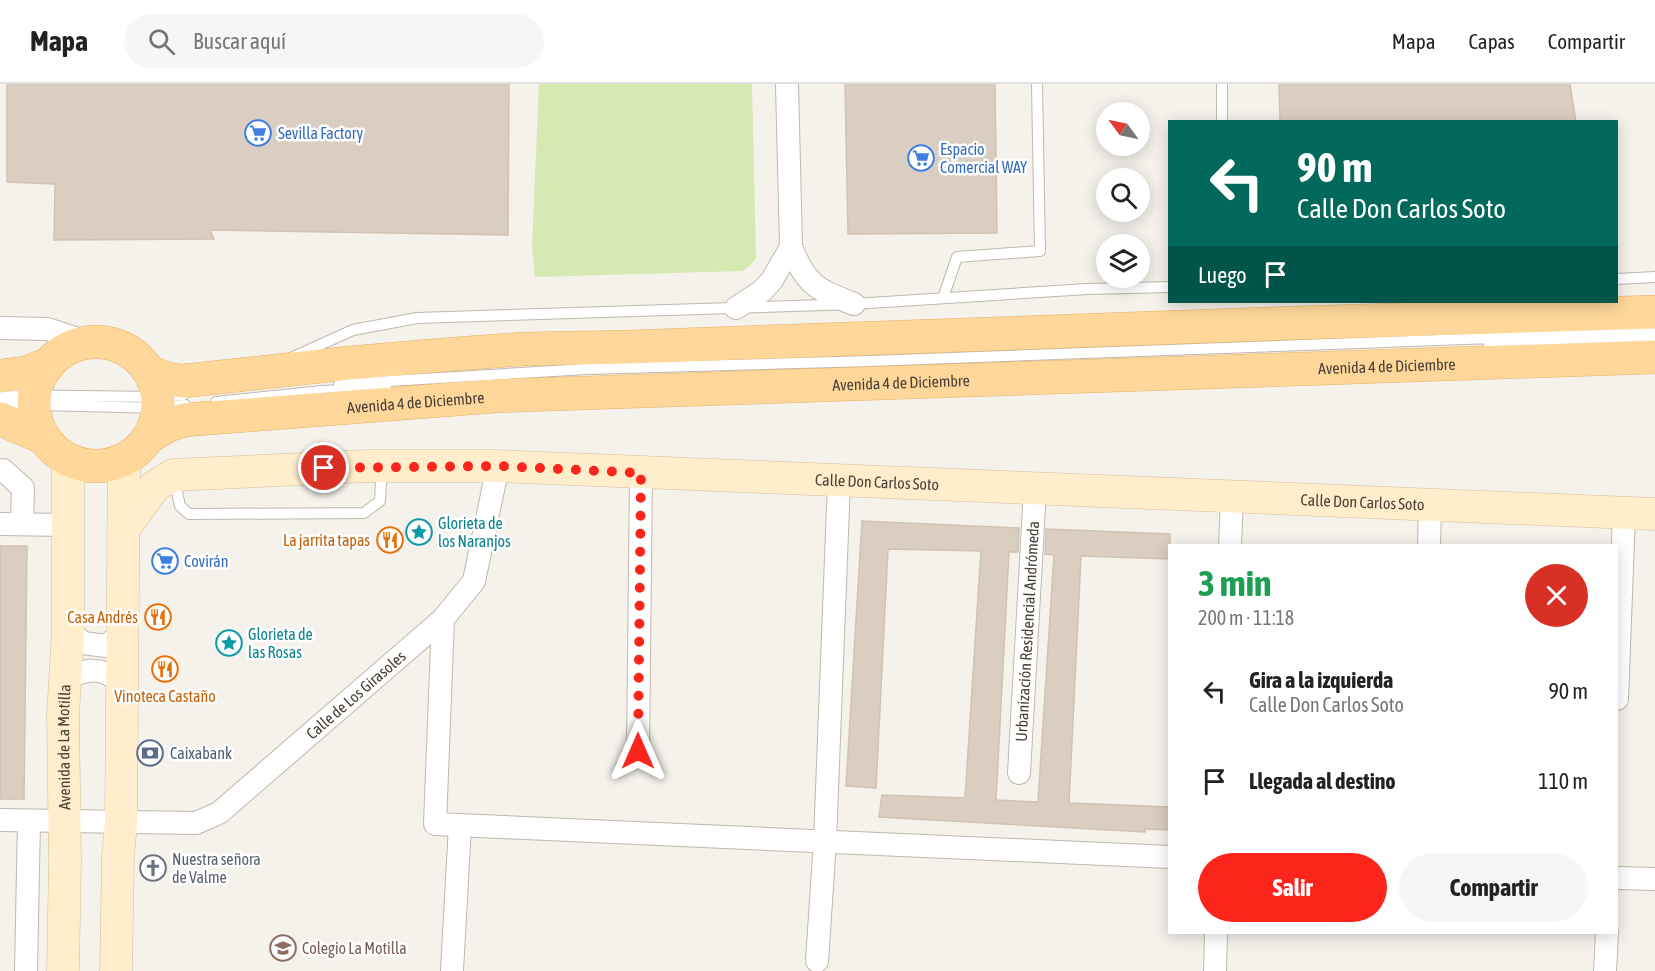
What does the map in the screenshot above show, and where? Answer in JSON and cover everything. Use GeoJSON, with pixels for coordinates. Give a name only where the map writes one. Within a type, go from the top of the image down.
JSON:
{"type":"FeatureCollection","features":[{"type":"Feature","properties":{"kind":"main road"},"geometry":{"type":"LineString","coordinates":[[177,401],[168,379],[183,381],[349,363],[522,349],[651,347],[1304,322],[1655,312]]}},
{"type":"Feature","properties":{"kind":"main road"},"geometry":{"type":"LineString","coordinates":[[44,438],[36,400],[39,381],[49,364],[60,353],[87,342],[106,342],[124,348],[177,401]]}},
{"type":"Feature","properties":{"kind":"main road","name":"Avenida 4 de Diciembre"},"geometry":{"type":"LineString","coordinates":[[177,401],[169,425],[184,420],[496,396],[1655,357]]}},
{"type":"Feature","properties":{"kind":"main road"},"geometry":{"type":"LineString","coordinates":[[0,376],[25,373],[49,364]]}},
{"type":"Feature","properties":{"kind":"main road","name":"Avenida 4 de Diciembre"},"geometry":{"type":"LineString","coordinates":[[124,460],[139,450],[177,401]]}},
{"type":"Feature","properties":{"kind":"main road"},"geometry":{"type":"LineString","coordinates":[[0,419],[44,438],[54,450],[68,460],[86,466],[105,466],[124,460]]}},
{"type":"Feature","properties":{"kind":"street"},"geometry":{"type":"LineString","coordinates":[[787,84],[790,247],[807,279],[831,295],[854,304]]}},
{"type":"Feature","properties":{"kind":"street"},"geometry":{"type":"LineString","coordinates":[[736,308],[762,291],[772,280],[790,247]]}},
{"type":"Feature","properties":{"kind":"street"},"geometry":{"type":"LineString","coordinates":[[0,328],[47,329],[87,342]]}},
{"type":"Feature","properties":{"kind":"street","name":"Avenida de La Motilla"},"geometry":{"type":"LineString","coordinates":[[63,971],[68,460]]}},
{"type":"Feature","properties":{"kind":"street"},"geometry":{"type":"LineString","coordinates":[[116,971],[118,856],[121,823],[124,460]]}},
{"type":"Feature","properties":{"kind":"street","name":"Calle Don Carlos Soto"},"geometry":{"type":"LineString","coordinates":[[173,476],[368,466],[498,466],[1655,514]]}},
{"type":"Feature","properties":{"kind":"street","name":"Calle de Los Girasoles"},"geometry":{"type":"LineString","coordinates":[[0,820],[196,823],[219,813],[443,619],[474,581],[498,466]]}},
{"type":"Feature","properties":{"kind":"street"},"geometry":{"type":"LineString","coordinates":[[0,470],[3,470],[22,488],[11,524],[68,525]]}},
{"type":"Feature","properties":{"kind":"street"},"geometry":{"type":"LineString","coordinates":[[638,751],[641,473]]}},
{"type":"Feature","properties":{"kind":"street"},"geometry":{"type":"LineString","coordinates":[[123,530],[154,487],[173,476]]}},
{"type":"Feature","properties":{"kind":"street"},"geometry":{"type":"LineString","coordinates":[[817,961],[825,842],[839,481]]}},
{"type":"Feature","properties":{"kind":"street","name":"Urbanización Residencial Andrómeda"},"geometry":{"type":"LineString","coordinates":[[1019,774],[1035,489]]}},
{"type":"Feature","properties":{"kind":"street"},"geometry":{"type":"LineString","coordinates":[[1230,544],[1232,498]]}},
{"type":"Feature","properties":{"kind":"street"},"geometry":{"type":"LineString","coordinates":[[1429,544],[1430,506]]}},
{"type":"Feature","properties":{"kind":"street"},"geometry":{"type":"LineString","coordinates":[[1618,673],[1624,514]]}},
{"type":"Feature","properties":{"kind":"street"},"geometry":{"type":"LineString","coordinates":[[443,619],[435,824],[1168,857]]}},
{"type":"Feature","properties":{"kind":"street"},"geometry":{"type":"LineString","coordinates":[[68,629],[83,643],[106,646],[123,632]]}},
{"type":"Feature","properties":{"kind":"street"},"geometry":{"type":"LineString","coordinates":[[65,679],[85,670],[106,672],[121,681]]}},
{"type":"Feature","properties":{"kind":"street"},"geometry":{"type":"LineString","coordinates":[[26,971],[29,821]]}},
{"type":"Feature","properties":{"kind":"street"},"geometry":{"type":"LineString","coordinates":[[452,971],[460,825]]}},
{"type":"Feature","properties":{"kind":"street"},"geometry":{"type":"LineString","coordinates":[[1618,878],[1655,879]]}},
{"type":"Feature","properties":{"kind":"street"},"geometry":{"type":"LineString","coordinates":[[1215,971],[1216,934]]}},
{"type":"Feature","properties":{"kind":"street"},"geometry":{"type":"LineString","coordinates":[[1605,971],[1607,934]]}},
{"type":"Feature","properties":{"kind":"lane"},"geometry":{"type":"LineString","coordinates":[[943,298],[957,257],[1040,251],[1037,84]]}},
{"type":"Feature","properties":{"kind":"lane"},"geometry":{"type":"LineString","coordinates":[[1222,84],[1222,120]]}},
{"type":"Feature","properties":{"kind":"lane"},"geometry":{"type":"LineString","coordinates":[[1618,279],[1655,277]]}},
{"type":"Feature","properties":{"kind":"lane"},"geometry":{"type":"LineString","coordinates":[[258,373],[353,330],[417,318],[854,304],[1087,289],[1168,287]]}},
{"type":"Feature","properties":{"kind":"lane"},"geometry":{"type":"LineString","coordinates":[[177,401],[383,380],[586,369],[870,361],[1655,332]]}},
{"type":"Feature","properties":{"kind":"lane"},"geometry":{"type":"LineString","coordinates":[[0,404],[36,400],[177,401],[524,380],[1655,340]]}},
{"type":"Feature","properties":{"kind":"lane"},"geometry":{"type":"LineString","coordinates":[[0,395],[36,400]]}},
{"type":"Feature","properties":{"kind":"lane"},"geometry":{"type":"LineString","coordinates":[[173,476],[180,506],[189,513],[364,513],[380,501],[381,481],[368,466]]}},
{"type":"Feature","properties":{"kind":"green space"},"geometry":{"type":"Polygon","coordinates":[[[539,84],[752,84],[756,258],[750,266],[742,271],[535,277],[532,246],[539,84]]]}},
{"type":"Feature","properties":{"kind":"building","name":"Sevilla Factory"},"geometry":{"type":"Polygon","coordinates":[[[7,84],[509,84],[508,235],[210,230],[214,239],[54,240],[55,184],[7,182],[7,84]]]}},
{"type":"Feature","properties":{"kind":"building","name":"Espacio Comercial WAY"},"geometry":{"type":"Polygon","coordinates":[[[845,84],[995,84],[997,233],[848,234],[845,84]]]}},
{"type":"Feature","properties":{"kind":"building"},"geometry":{"type":"Polygon","coordinates":[[[1279,84],[1570,84],[1576,120],[1280,120],[1279,84]]]}},
{"type":"Feature","properties":{"kind":"building"},"geometry":{"type":"Polygon","coordinates":[[[862,521],[1019,528],[1018,552],[1009,552],[996,800],[1038,802],[1054,555],[1045,554],[1046,529],[1170,534],[1168,559],[1081,556],[1069,803],[1168,807],[1168,830],[1145,829],[1145,832],[879,817],[882,795],[965,798],[981,551],[888,549],[876,788],[846,786],[862,521]]]}},
{"type":"Feature","properties":{"kind":"building"},"geometry":{"type":"Polygon","coordinates":[[[0,546],[27,546],[24,799],[0,799],[0,546]]]}},
{"type":"Feature","properties":{"kind":"place","name":"Sevilla Factory"},"geometry":{"type":"Point","coordinates":[258,133]}},
{"type":"Feature","properties":{"kind":"place","name":"Espacio Comercial WAY"},"geometry":{"type":"Point","coordinates":[921,158]}},
{"type":"Feature","properties":{"kind":"place","name":"Glorieta de los Naranjos"},"geometry":{"type":"Point","coordinates":[419,532]}},
{"type":"Feature","properties":{"kind":"place","name":"La jarrita tapas"},"geometry":{"type":"Point","coordinates":[390,540]}},
{"type":"Feature","properties":{"kind":"place","name":"Covirán"},"geometry":{"type":"Point","coordinates":[165,561]}},
{"type":"Feature","properties":{"kind":"place","name":"Casa Andrés"},"geometry":{"type":"Point","coordinates":[158,617]}},
{"type":"Feature","properties":{"kind":"place","name":"Glorieta de las Rosas"},"geometry":{"type":"Point","coordinates":[229,643]}},
{"type":"Feature","properties":{"kind":"place","name":"Vinoteca Castaño"},"geometry":{"type":"Point","coordinates":[165,669]}},
{"type":"Feature","properties":{"kind":"place","name":"Caixabank"},"geometry":{"type":"Point","coordinates":[150,753]}},
{"type":"Feature","properties":{"kind":"place","name":"Nuestra señora de Valme"},"geometry":{"type":"Point","coordinates":[153,868]}},
{"type":"Feature","properties":{"kind":"place","name":"Colegio La Motilla"},"geometry":{"type":"Point","coordinates":[283,948]}},
{"type":"Feature","properties":{"kind":"route"},"geometry":{"type":"LineString","coordinates":[[324,468],[498,466],[641,473],[638,751]]}}]}
